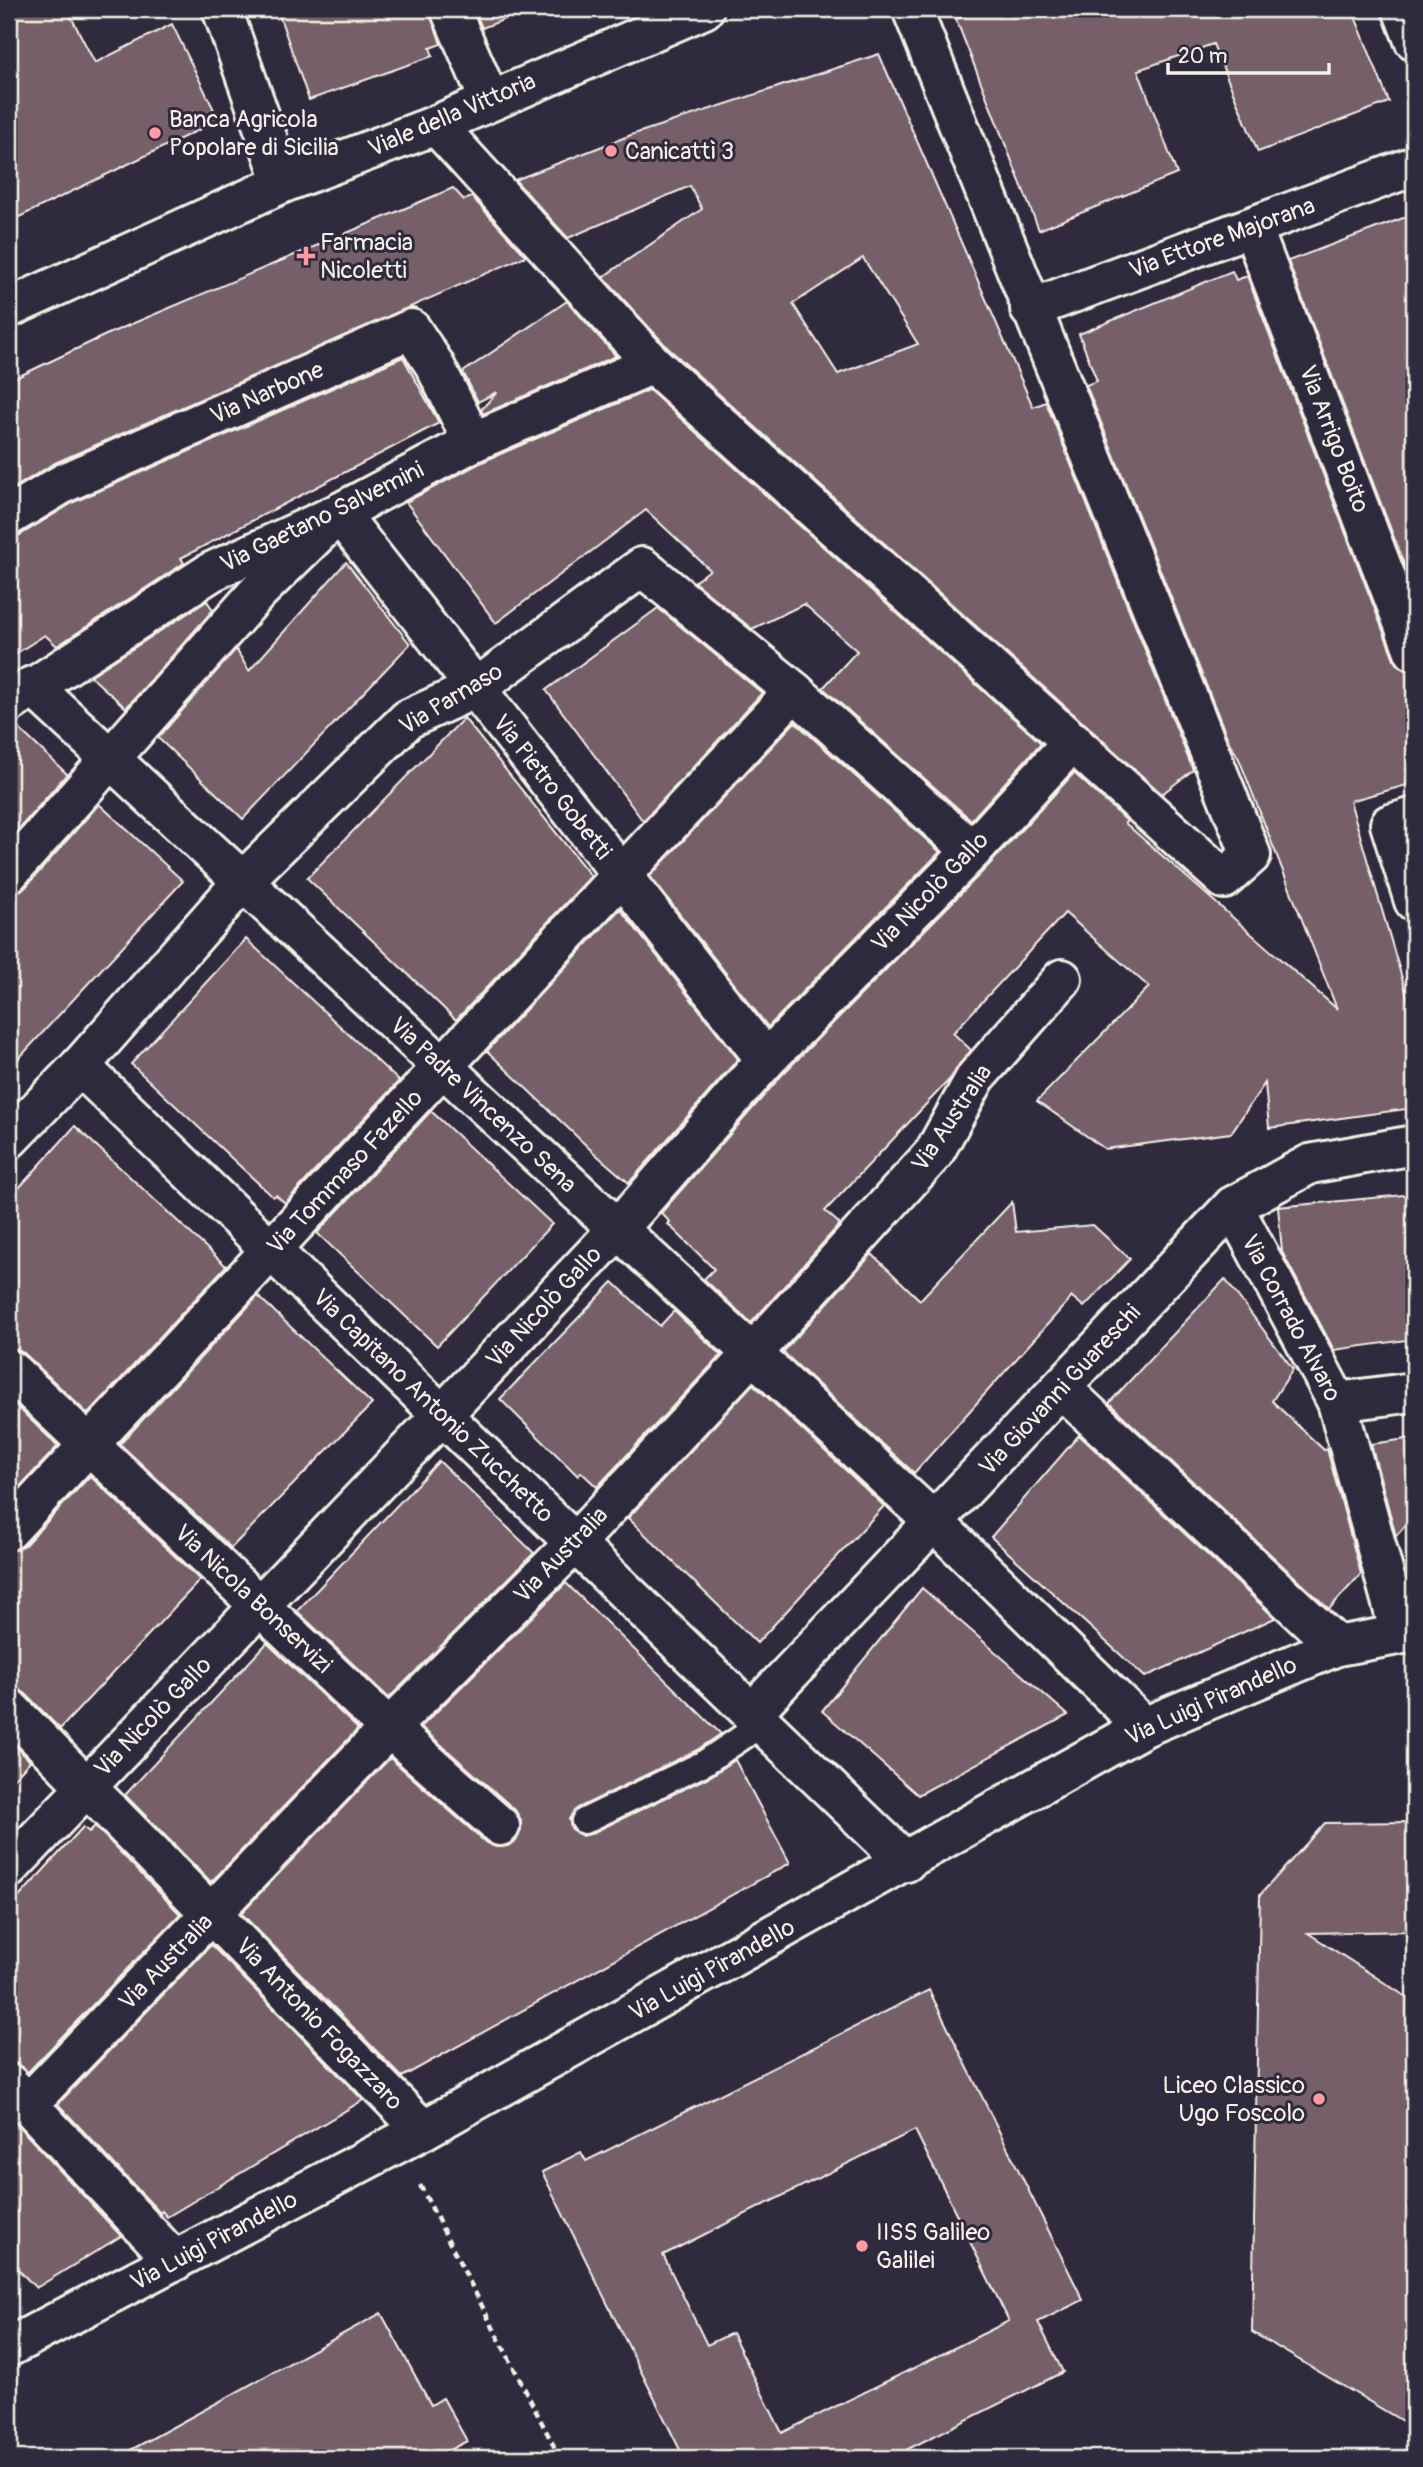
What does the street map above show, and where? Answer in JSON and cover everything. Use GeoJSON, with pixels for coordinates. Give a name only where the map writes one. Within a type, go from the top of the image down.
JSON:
{"type":"FeatureCollection","features":[{"type":"Feature","properties":{"kind":"street"},"geometry":{"type":"LineString","coordinates":[[222,9],[283,183]]}},
{"type":"Feature","properties":{"kind":"street"},"geometry":{"type":"LineString","coordinates":[[450,9],[489,99]]}},
{"type":"Feature","properties":{"kind":"street","name":"Viale della Vittoria"},"geometry":{"type":"LineString","coordinates":[[9,309],[283,183],[436,124],[704,9]]}},
{"type":"Feature","properties":{"kind":"street"},"geometry":{"type":"LineString","coordinates":[[436,124],[653,363],[1224,878],[1251,855],[912,9]]}},
{"type":"Feature","properties":{"kind":"street"},"geometry":{"type":"LineString","coordinates":[[1402,9],[1414,40]]}},
{"type":"Feature","properties":{"kind":"street","name":"Via Ettore Majorana"},"geometry":{"type":"LineString","coordinates":[[1030,309],[1414,166]]}},
{"type":"Feature","properties":{"kind":"street","name":"Via Arrigo Boito"},"geometry":{"type":"LineString","coordinates":[[1252,227],[1414,651]]}},
{"type":"Feature","properties":{"kind":"street","name":"Via Narbone"},"geometry":{"type":"LineString","coordinates":[[9,516],[64,483],[411,329],[434,364],[473,442]]}},
{"type":"Feature","properties":{"kind":"street","name":"Via Gaetano Salvemini"},"geometry":{"type":"LineString","coordinates":[[20,694],[211,572],[339,513],[473,442],[653,363]]}},
{"type":"Feature","properties":{"kind":"street"},"geometry":{"type":"LineString","coordinates":[[9,873],[258,592],[339,513]]}},
{"type":"Feature","properties":{"kind":"street","name":"Via Pietro Gobetti"},"geometry":{"type":"LineString","coordinates":[[339,513],[766,1060]]}},
{"type":"Feature","properties":{"kind":"street","name":"Via Parnaso"},"geometry":{"type":"LineString","coordinates":[[9,1139],[80,1066],[243,881],[408,719],[476,688],[642,567],[794,691],[972,851]]}},
{"type":"Feature","properties":{"kind":"street","name":"Via Tommaso Fazello"},"geometry":{"type":"LineString","coordinates":[[9,1530],[794,691]]}},
{"type":"Feature","properties":{"kind":"street","name":"Via Padre Vincenzo Sena"},"geometry":{"type":"LineString","coordinates":[[20,694],[111,760],[243,881],[935,1523],[1144,1727]]}},
{"type":"Feature","properties":{"kind":"street","name":"Via Nicolò Gallo"},"geometry":{"type":"LineString","coordinates":[[9,1868],[261,1607],[617,1230],[766,1060],[972,851],[1073,740]]}},
{"type":"Feature","properties":{"kind":"street"},"geometry":{"type":"LineString","coordinates":[[1402,821],[1414,901]]}},
{"type":"Feature","properties":{"kind":"street","name":"Via Australia"},"geometry":{"type":"LineString","coordinates":[[18,2094],[211,1915],[389,1728],[575,1543],[934,1153],[976,1077],[1062,979]]}},
{"type":"Feature","properties":{"kind":"street","name":"Via Capitano Antonio Zucchetto"},"geometry":{"type":"LineString","coordinates":[[80,1066],[906,1862]]}},
{"type":"Feature","properties":{"kind":"street","name":"Via Giovanni Guareschi"},"geometry":{"type":"LineString","coordinates":[[757,1719],[935,1523],[1233,1206],[1310,1164],[1414,1145]]}},
{"type":"Feature","properties":{"kind":"street","name":"Via Corrado Alvaro"},"geometry":{"type":"LineString","coordinates":[[1233,1206],[1338,1402],[1407,1633]]}},
{"type":"Feature","properties":{"kind":"street","name":"Via Nicola Bonservizi"},"geometry":{"type":"LineString","coordinates":[[9,1369],[389,1728],[500,1826]]}},
{"type":"Feature","properties":{"kind":"street"},"geometry":{"type":"LineString","coordinates":[[1061,1388],[1337,1646]]}},
{"type":"Feature","properties":{"kind":"street"},"geometry":{"type":"LineString","coordinates":[[1338,1402],[1414,1392]]}},
{"type":"Feature","properties":{"kind":"street","name":"Via Luigi Pirandello"},"geometry":{"type":"LineString","coordinates":[[13,2339],[175,2261],[410,2136],[1144,1727],[1337,1646],[1407,1633]]}},
{"type":"Feature","properties":{"kind":"street","name":"Via Antonio Fogazzaro"},"geometry":{"type":"LineString","coordinates":[[9,1708],[211,1915],[410,2136]]}},
{"type":"Feature","properties":{"kind":"street"},"geometry":{"type":"LineString","coordinates":[[18,2094],[175,2261]]}},
{"type":"Feature","properties":{"kind":"lane"},"geometry":{"type":"LineString","coordinates":[[584,1821],[704,1763],[757,1719]]}},
{"type":"Feature","properties":{"kind":"path"},"geometry":{"type":"LineString","coordinates":[[410,2136],[560,2458]]}},
{"type":"Feature","properties":{"kind":"building"},"geometry":{"type":"Polygon","coordinates":[[[9,9],[67,9],[95,63],[172,24],[219,120],[9,222],[9,9]]]}},
{"type":"Feature","properties":{"kind":"building"},"geometry":{"type":"Polygon","coordinates":[[[277,9],[429,9],[441,44],[430,48],[433,56],[309,100],[277,9]]]}},
{"type":"Feature","properties":{"kind":"building"},"geometry":{"type":"Polygon","coordinates":[[[474,9],[523,9],[524,12],[482,28],[474,9]]]}},
{"type":"Feature","properties":{"kind":"building"},"geometry":{"type":"Polygon","coordinates":[[[983,9],[1352,9],[1389,102],[1258,152],[1213,44],[1138,70],[1177,174],[1039,230],[956,19],[983,9]]]}},
{"type":"Feature","properties":{"kind":"building"},"geometry":{"type":"Polygon","coordinates":[[[879,54],[1033,407],[1046,402],[1193,770],[1162,794],[668,348],[603,277],[702,209],[690,186],[568,238],[515,180],[631,135],[879,54]],[[863,258],[793,304],[838,374],[918,344],[863,258]]]}},
{"type":"Feature","properties":{"kind":"building"},"geometry":{"type":"Polygon","coordinates":[[[453,188],[464,200],[472,197],[526,256],[55,463],[9,491],[9,381],[108,334],[453,188]]]}},
{"type":"Feature","properties":{"kind":"building"},"geometry":{"type":"Polygon","coordinates":[[[1414,214],[1414,590],[1288,261],[1414,214]]]}},
{"type":"Feature","properties":{"kind":"building"},"geometry":{"type":"Polygon","coordinates":[[[1232,271],[1236,280],[1247,276],[1394,659],[1401,668],[1414,672],[1414,783],[1350,801],[1414,1019],[1414,1108],[1269,1128],[1265,1083],[1231,1133],[1105,1149],[1037,1101],[1149,987],[1065,913],[953,1033],[971,1050],[950,1079],[825,1211],[840,1224],[751,1323],[704,1279],[714,1269],[668,1224],[670,1222],[661,1213],[782,1075],[988,866],[1074,773],[1127,821],[1125,823],[1337,1009],[1239,759],[1229,742],[1086,385],[1097,381],[1079,334],[1232,271]]]}},
{"type":"Feature","properties":{"kind":"building"},"geometry":{"type":"Polygon","coordinates":[[[567,301],[616,356],[483,414],[481,410],[497,392],[478,402],[463,372],[567,301]]]}},
{"type":"Feature","properties":{"kind":"building"},"geometry":{"type":"Polygon","coordinates":[[[403,357],[439,423],[181,558],[184,563],[57,646],[45,635],[9,658],[9,538],[20,535],[74,502],[403,357]]]}},
{"type":"Feature","properties":{"kind":"building"},"geometry":{"type":"Polygon","coordinates":[[[649,390],[1041,743],[971,820],[823,688],[857,651],[804,604],[752,629],[694,582],[710,570],[646,510],[496,623],[406,502],[482,462],[649,390]]]}},
{"type":"Feature","properties":{"kind":"building"},"geometry":{"type":"Polygon","coordinates":[[[346,562],[410,644],[243,819],[158,738],[236,649],[249,671],[346,562]]]}},
{"type":"Feature","properties":{"kind":"building"},"geometry":{"type":"Polygon","coordinates":[[[207,601],[213,610],[126,708],[90,676],[207,601]]]}},
{"type":"Feature","properties":{"kind":"building"},"geometry":{"type":"Polygon","coordinates":[[[658,608],[762,693],[643,821],[546,690],[658,608]]]}},
{"type":"Feature","properties":{"kind":"building"},"geometry":{"type":"Polygon","coordinates":[[[464,718],[591,876],[456,1020],[307,878],[464,718]]]}},
{"type":"Feature","properties":{"kind":"building"},"geometry":{"type":"Polygon","coordinates":[[[795,722],[940,852],[768,1027],[650,876],[795,722]]]}},
{"type":"Feature","properties":{"kind":"building"},"geometry":{"type":"Polygon","coordinates":[[[14,724],[67,774],[9,840],[9,725],[14,724]]]}},
{"type":"Feature","properties":{"kind":"building"},"geometry":{"type":"Polygon","coordinates":[[[99,804],[183,881],[9,1069],[9,894],[25,888],[99,804]]]}},
{"type":"Feature","properties":{"kind":"building"},"geometry":{"type":"Polygon","coordinates":[[[620,909],[738,1059],[629,1183],[487,1051],[620,909]]]}},
{"type":"Feature","properties":{"kind":"building"},"geometry":{"type":"Polygon","coordinates":[[[246,939],[399,1081],[285,1203],[276,1195],[273,1197],[131,1064],[246,939]]]}},
{"type":"Feature","properties":{"kind":"building"},"geometry":{"type":"Polygon","coordinates":[[[431,1111],[552,1224],[437,1346],[317,1233],[431,1111]]]}},
{"type":"Feature","properties":{"kind":"building"},"geometry":{"type":"Polygon","coordinates":[[[75,1126],[226,1266],[88,1414],[24,1353],[9,1348],[9,1199],[75,1126]]]}},
{"type":"Feature","properties":{"kind":"building"},"geometry":{"type":"Polygon","coordinates":[[[1414,1194],[1414,1339],[1334,1350],[1282,1252],[1278,1207],[1414,1194]]]}},
{"type":"Feature","properties":{"kind":"building"},"geometry":{"type":"Polygon","coordinates":[[[1012,1202],[1016,1232],[1093,1225],[1130,1259],[1084,1307],[1072,1297],[914,1473],[783,1352],[872,1254],[920,1300],[1012,1202]]]}},
{"type":"Feature","properties":{"kind":"building"},"geometry":{"type":"Polygon","coordinates":[[[1225,1279],[1293,1369],[1272,1401],[1324,1450],[1327,1449],[1361,1574],[1329,1609],[1109,1403],[1225,1279]]]}},
{"type":"Feature","properties":{"kind":"building"},"geometry":{"type":"Polygon","coordinates":[[[613,1282],[660,1326],[674,1311],[721,1355],[597,1487],[581,1472],[578,1476],[500,1399],[613,1282]]]}},
{"type":"Feature","properties":{"kind":"building"},"geometry":{"type":"Polygon","coordinates":[[[258,1296],[372,1404],[231,1548],[120,1444],[258,1296]]]}},
{"type":"Feature","properties":{"kind":"building"},"geometry":{"type":"Polygon","coordinates":[[[753,1384],[884,1506],[757,1643],[628,1518],[753,1384]]]}},
{"type":"Feature","properties":{"kind":"building"},"geometry":{"type":"Polygon","coordinates":[[[9,1399],[58,1446],[9,1498],[9,1399]]]}},
{"type":"Feature","properties":{"kind":"building"},"geometry":{"type":"Polygon","coordinates":[[[1079,1435],[1275,1618],[1145,1677],[991,1537],[1079,1435]]]}},
{"type":"Feature","properties":{"kind":"building"},"geometry":{"type":"Polygon","coordinates":[[[1414,1438],[1414,1516],[1396,1536],[1371,1444],[1414,1438]]]}},
{"type":"Feature","properties":{"kind":"building"},"geometry":{"type":"Polygon","coordinates":[[[439,1461],[534,1553],[389,1698],[297,1611],[439,1461]]]}},
{"type":"Feature","properties":{"kind":"building"},"geometry":{"type":"Polygon","coordinates":[[[90,1476],[200,1580],[60,1729],[25,1693],[9,1687],[9,1551],[25,1545],[90,1476]]]}},
{"type":"Feature","properties":{"kind":"building"},"geometry":{"type":"Polygon","coordinates":[[[566,1583],[721,1734],[697,1750],[578,1808],[569,1819],[571,1828],[582,1836],[590,1834],[711,1776],[735,1760],[790,1863],[402,2077],[241,1913],[390,1758],[486,1843],[496,1847],[508,1846],[516,1841],[521,1830],[521,1820],[515,1810],[421,1727],[566,1583]]]}},
{"type":"Feature","properties":{"kind":"building"},"geometry":{"type":"Polygon","coordinates":[[[922,1588],[1068,1715],[918,1795],[822,1711],[922,1588]]]}},
{"type":"Feature","properties":{"kind":"building"},"geometry":{"type":"Polygon","coordinates":[[[267,1643],[358,1729],[211,1882],[125,1795],[267,1643]]]}},
{"type":"Feature","properties":{"kind":"building"},"geometry":{"type":"Polygon","coordinates":[[[9,1739],[30,1761],[9,1784],[9,1739]]]}},
{"type":"Feature","properties":{"kind":"building"},"geometry":{"type":"Polygon","coordinates":[[[1414,1822],[1414,1931],[1308,1933],[1414,2002],[1414,2428],[1252,2332],[1260,1895],[1325,1823],[1414,1822]]]}},
{"type":"Feature","properties":{"kind":"building"},"geometry":{"type":"Polygon","coordinates":[[[95,1826],[180,1914],[28,2072],[16,2063],[9,2063],[9,1908],[83,1827],[89,1832],[95,1826]]]}},
{"type":"Feature","properties":{"kind":"building"},"geometry":{"type":"Polygon","coordinates":[[[211,1945],[363,2100],[167,2217],[162,2211],[160,2213],[58,2104],[211,1945]]]}},
{"type":"Feature","properties":{"kind":"building"},"geometry":{"type":"Polygon","coordinates":[[[929,1990],[1083,2300],[1038,2322],[1063,2372],[890,2458],[684,2458],[542,2172],[581,2152],[586,2161],[929,1990]],[[915,2130],[663,2255],[707,2345],[732,2333],[782,2433],[1009,2321],[915,2130]]]}},
{"type":"Feature","properties":{"kind":"building"},"geometry":{"type":"Polygon","coordinates":[[[9,2116],[121,2236],[36,2288],[9,2260],[9,2116]]]}},
{"type":"Feature","properties":{"kind":"building"},"geometry":{"type":"Polygon","coordinates":[[[381,2313],[431,2405],[443,2398],[467,2441],[434,2458],[116,2458],[381,2313]]]}},
{"type":"Feature","properties":{"kind":"place","name":"Banca Agricola Popolare di Sicilia"},"geometry":{"type":"Point","coordinates":[155,133]}},
{"type":"Feature","properties":{"kind":"place","name":"Canicattì 3"},"geometry":{"type":"Point","coordinates":[611,151]}},
{"type":"Feature","properties":{"kind":"place","name":"Farmacia Nicoletti"},"geometry":{"type":"Point","coordinates":[306,256]}},
{"type":"Feature","properties":{"kind":"place","name":"Liceo Classico Ugo Foscolo"},"geometry":{"type":"Point","coordinates":[1319,2099]}},
{"type":"Feature","properties":{"kind":"place","name":"IISS Galileo Galilei"},"geometry":{"type":"Point","coordinates":[862,2246]}}]}
